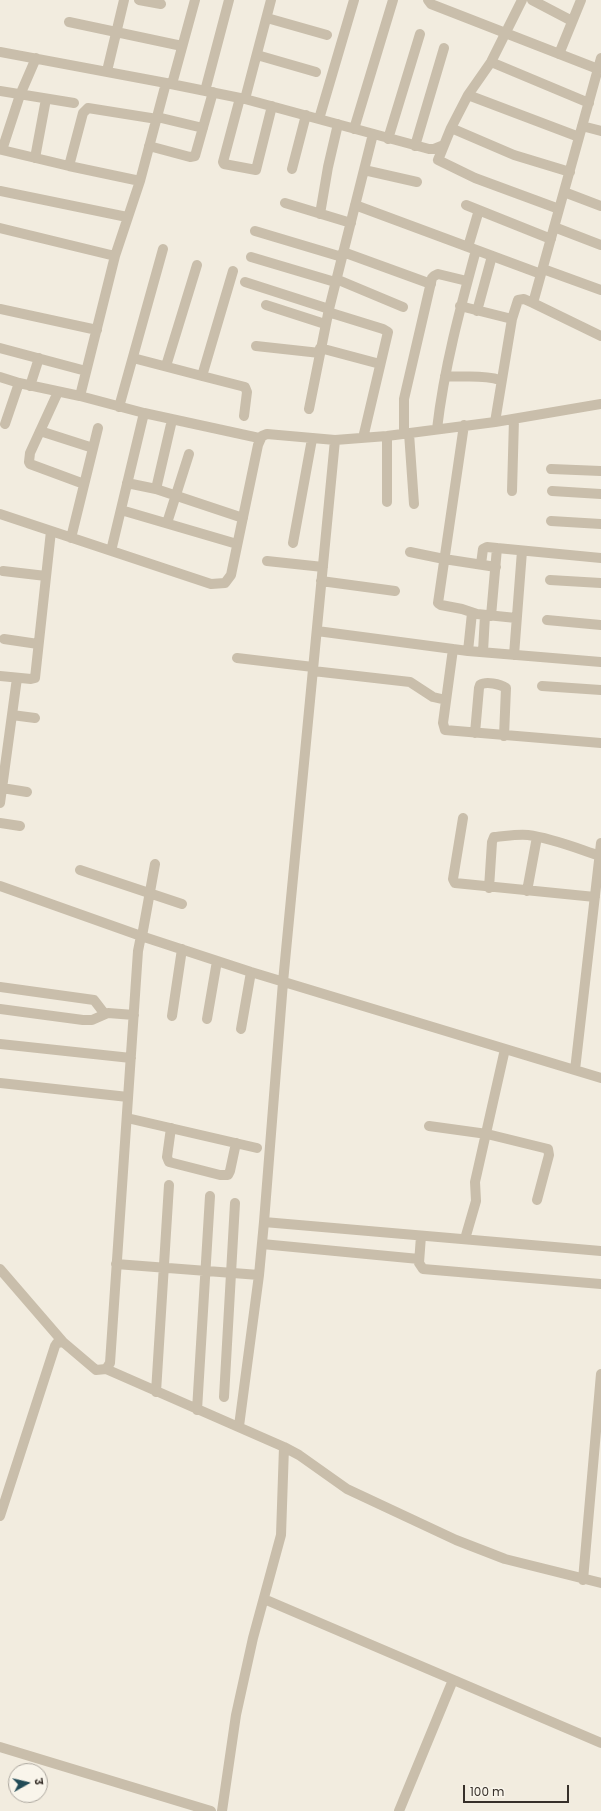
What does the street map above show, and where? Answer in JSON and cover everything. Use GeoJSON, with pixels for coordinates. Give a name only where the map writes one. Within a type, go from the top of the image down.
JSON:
{"type":"FeatureCollection","features":[{"type":"Feature","properties":{"kind":"street"},"geometry":{"type":"LineString","coordinates":[[107,71],[124,0]]}},
{"type":"Feature","properties":{"kind":"street"},"geometry":{"type":"LineString","coordinates":[[139,0],[161,4]]}},
{"type":"Feature","properties":{"kind":"street"},"geometry":{"type":"LineString","coordinates":[[80,396],[115,256],[140,180],[157,118],[182,46],[195,0]]}},
{"type":"Feature","properties":{"kind":"street"},"geometry":{"type":"LineString","coordinates":[[149,146],[193,157],[196,154],[203,128],[209,91],[229,0]]}},
{"type":"Feature","properties":{"kind":"street"},"geometry":{"type":"LineString","coordinates":[[271,0],[257,55],[223,162],[224,164],[256,170],[272,106]]}},
{"type":"Feature","properties":{"kind":"street"},"geometry":{"type":"LineString","coordinates":[[319,119],[354,0]]}},
{"type":"Feature","properties":{"kind":"street"},"geometry":{"type":"LineString","coordinates":[[354,129],[393,0]]}},
{"type":"Feature","properties":{"kind":"street"},"geometry":{"type":"LineString","coordinates":[[428,0],[431,4],[598,69]]}},
{"type":"Feature","properties":{"kind":"street"},"geometry":{"type":"LineString","coordinates":[[522,0],[491,62],[468,95],[438,158],[439,162],[475,178],[559,209]]}},
{"type":"Feature","properties":{"kind":"street"},"geometry":{"type":"LineString","coordinates":[[532,0],[572,21]]}},
{"type":"Feature","properties":{"kind":"street"},"geometry":{"type":"LineString","coordinates":[[559,54],[581,0]]}},
{"type":"Feature","properties":{"kind":"street"},"geometry":{"type":"LineString","coordinates":[[266,18],[327,35]]}},
{"type":"Feature","properties":{"kind":"street"},"geometry":{"type":"LineString","coordinates":[[69,22],[182,46]]}},
{"type":"Feature","properties":{"kind":"street"},"geometry":{"type":"LineString","coordinates":[[388,139],[420,34]]}},
{"type":"Feature","properties":{"kind":"street"},"geometry":{"type":"LineString","coordinates":[[415,146],[444,48]]}},
{"type":"Feature","properties":{"kind":"street"},"geometry":{"type":"LineString","coordinates":[[0,52],[209,91],[306,115],[415,146],[431,149],[444,145]]}},
{"type":"Feature","properties":{"kind":"street"},"geometry":{"type":"LineString","coordinates":[[257,55],[316,72]]}},
{"type":"Feature","properties":{"kind":"street"},"geometry":{"type":"LineString","coordinates":[[36,58],[20,95],[1,153],[35,158],[140,180]]}},
{"type":"Feature","properties":{"kind":"street"},"geometry":{"type":"LineString","coordinates":[[533,303],[601,58]]}},
{"type":"Feature","properties":{"kind":"street"},"geometry":{"type":"LineString","coordinates":[[491,62],[589,103]]}},
{"type":"Feature","properties":{"kind":"street"},"geometry":{"type":"LineString","coordinates":[[0,91],[74,103]]}},
{"type":"Feature","properties":{"kind":"street"},"geometry":{"type":"LineString","coordinates":[[468,95],[579,137]]}},
{"type":"Feature","properties":{"kind":"street"},"geometry":{"type":"LineString","coordinates":[[35,158],[46,99]]}},
{"type":"Feature","properties":{"kind":"street"},"geometry":{"type":"LineString","coordinates":[[69,166],[83,113],[88,108],[157,118],[203,128]]}},
{"type":"Feature","properties":{"kind":"street"},"geometry":{"type":"LineString","coordinates":[[292,169],[306,115]]}},
{"type":"Feature","properties":{"kind":"street"},"geometry":{"type":"LineString","coordinates":[[320,214],[328,167],[338,124]]}},
{"type":"Feature","properties":{"kind":"street"},"geometry":{"type":"LineString","coordinates":[[582,126],[601,131]]}},
{"type":"Feature","properties":{"kind":"street"},"geometry":{"type":"LineString","coordinates":[[451,128],[514,155],[570,172]]}},
{"type":"Feature","properties":{"kind":"street"},"geometry":{"type":"LineString","coordinates":[[309,409],[328,311],[373,134]]}},
{"type":"Feature","properties":{"kind":"street"},"geometry":{"type":"LineString","coordinates":[[364,170],[417,182]]}},
{"type":"Feature","properties":{"kind":"street"},"geometry":{"type":"LineString","coordinates":[[0,191],[127,218]]}},
{"type":"Feature","properties":{"kind":"street"},"geometry":{"type":"LineString","coordinates":[[564,192],[601,205]]}},
{"type":"Feature","properties":{"kind":"street"},"geometry":{"type":"LineString","coordinates":[[285,203],[351,223]]}},
{"type":"Feature","properties":{"kind":"street"},"geometry":{"type":"LineString","coordinates":[[466,205],[551,239]]}},
{"type":"Feature","properties":{"kind":"street"},"geometry":{"type":"LineString","coordinates":[[355,206],[492,256],[601,290]]}},
{"type":"Feature","properties":{"kind":"street"},"geometry":{"type":"LineString","coordinates":[[437,429],[445,376],[467,281],[479,210]]}},
{"type":"Feature","properties":{"kind":"street"},"geometry":{"type":"LineString","coordinates":[[554,227],[601,245]]}},
{"type":"Feature","properties":{"kind":"street"},"geometry":{"type":"LineString","coordinates":[[0,228],[115,256]]}},
{"type":"Feature","properties":{"kind":"street"},"geometry":{"type":"LineString","coordinates":[[255,231],[342,255],[431,284]]}},
{"type":"Feature","properties":{"kind":"street"},"geometry":{"type":"LineString","coordinates":[[119,407],[163,249]]}},
{"type":"Feature","properties":{"kind":"street"},"geometry":{"type":"LineString","coordinates":[[478,311],[492,256]]}},
{"type":"Feature","properties":{"kind":"street"},"geometry":{"type":"LineString","coordinates":[[251,257],[336,281],[403,307]]}},
{"type":"Feature","properties":{"kind":"street"},"geometry":{"type":"LineString","coordinates":[[166,366],[197,265]]}},
{"type":"Feature","properties":{"kind":"street"},"geometry":{"type":"LineString","coordinates":[[202,376],[233,271]]}},
{"type":"Feature","properties":{"kind":"street"},"geometry":{"type":"LineString","coordinates":[[414,504],[404,399],[431,284],[434,276],[438,274],[467,281]]}},
{"type":"Feature","properties":{"kind":"street"},"geometry":{"type":"LineString","coordinates":[[245,282],[386,330],[387,336],[363,438]]}},
{"type":"Feature","properties":{"kind":"street"},"geometry":{"type":"LineString","coordinates":[[495,422],[500,380],[512,319],[518,300],[533,303],[601,336]]}},
{"type":"Feature","properties":{"kind":"street"},"geometry":{"type":"LineString","coordinates":[[266,305],[325,324]]}},
{"type":"Feature","properties":{"kind":"street"},"geometry":{"type":"LineString","coordinates":[[460,306],[512,319]]}},
{"type":"Feature","properties":{"kind":"street"},"geometry":{"type":"LineString","coordinates":[[0,308],[97,330]]}},
{"type":"Feature","properties":{"kind":"street"},"geometry":{"type":"LineString","coordinates":[[256,346],[320,350],[380,364]]}},
{"type":"Feature","properties":{"kind":"street"},"geometry":{"type":"LineString","coordinates":[[0,348],[86,371]]}},
{"type":"Feature","properties":{"kind":"street"},"geometry":{"type":"LineString","coordinates":[[30,386],[39,358]]}},
{"type":"Feature","properties":{"kind":"street"},"geometry":{"type":"LineString","coordinates":[[133,358],[245,387],[247,392],[244,416]]}},
{"type":"Feature","properties":{"kind":"street"},"geometry":{"type":"LineString","coordinates":[[445,376],[466,378],[486,376],[500,380]]}},
{"type":"Feature","properties":{"kind":"street"},"geometry":{"type":"LineString","coordinates":[[0,377],[30,386],[80,396],[172,420],[260,438],[267,434],[335,440],[387,436],[495,422],[601,404]]}},
{"type":"Feature","properties":{"kind":"street"},"geometry":{"type":"LineString","coordinates":[[5,424],[19,383]]}},
{"type":"Feature","properties":{"kind":"street"},"geometry":{"type":"LineString","coordinates":[[58,392],[28,458],[30,464],[84,484]]}},
{"type":"Feature","properties":{"kind":"street"},"geometry":{"type":"LineString","coordinates":[[111,551],[144,413]]}},
{"type":"Feature","properties":{"kind":"street"},"geometry":{"type":"LineString","coordinates":[[512,491],[514,419]]}},
{"type":"Feature","properties":{"kind":"street"},"geometry":{"type":"LineString","coordinates":[[156,490],[172,420]]}},
{"type":"Feature","properties":{"kind":"street"},"geometry":{"type":"LineString","coordinates":[[464,425],[438,603],[441,605],[462,608],[472,613],[516,618]]}},
{"type":"Feature","properties":{"kind":"street"},"geometry":{"type":"LineString","coordinates":[[71,538],[98,428]]}},
{"type":"Feature","properties":{"kind":"street"},"geometry":{"type":"LineString","coordinates":[[40,431],[93,448]]}},
{"type":"Feature","properties":{"kind":"street"},"geometry":{"type":"LineString","coordinates":[[387,436],[387,502]]}},
{"type":"Feature","properties":{"kind":"street"},"geometry":{"type":"LineString","coordinates":[[0,514],[211,584],[219,585],[225,583],[231,575],[260,438]]}},
{"type":"Feature","properties":{"kind":"street"},"geometry":{"type":"LineString","coordinates":[[292,543],[312,439]]}},
{"type":"Feature","properties":{"kind":"street"},"geometry":{"type":"LineString","coordinates":[[239,1426],[259,1275],[283,982],[335,440]]}},
{"type":"Feature","properties":{"kind":"street"},"geometry":{"type":"LineString","coordinates":[[167,523],[189,454]]}},
{"type":"Feature","properties":{"kind":"street"},"geometry":{"type":"LineString","coordinates":[[551,469],[601,471]]}},
{"type":"Feature","properties":{"kind":"street"},"geometry":{"type":"LineString","coordinates":[[127,483],[176,496],[243,518]]}},
{"type":"Feature","properties":{"kind":"street"},"geometry":{"type":"LineString","coordinates":[[552,491],[601,494]]}},
{"type":"Feature","properties":{"kind":"street"},"geometry":{"type":"LineString","coordinates":[[121,510],[238,544]]}},
{"type":"Feature","properties":{"kind":"street"},"geometry":{"type":"LineString","coordinates":[[551,521],[601,524]]}},
{"type":"Feature","properties":{"kind":"street"},"geometry":{"type":"LineString","coordinates":[[0,676],[31,679],[35,678],[51,531]]}},
{"type":"Feature","properties":{"kind":"street"},"geometry":{"type":"LineString","coordinates":[[481,564],[483,549],[487,547],[601,558]]}},
{"type":"Feature","properties":{"kind":"street"},"geometry":{"type":"LineString","coordinates":[[484,652],[496,566],[497,548]]}},
{"type":"Feature","properties":{"kind":"street"},"geometry":{"type":"LineString","coordinates":[[514,655],[522,551]]}},
{"type":"Feature","properties":{"kind":"street"},"geometry":{"type":"LineString","coordinates":[[410,552],[444,559],[496,566]]}},
{"type":"Feature","properties":{"kind":"street"},"geometry":{"type":"LineString","coordinates":[[268,561],[323,567]]}},
{"type":"Feature","properties":{"kind":"street"},"geometry":{"type":"LineString","coordinates":[[3,571],[46,576]]}},
{"type":"Feature","properties":{"kind":"street"},"geometry":{"type":"LineString","coordinates":[[550,580],[601,583]]}},
{"type":"Feature","properties":{"kind":"street"},"geometry":{"type":"LineString","coordinates":[[321,581],[395,591]]}},
{"type":"Feature","properties":{"kind":"street"},"geometry":{"type":"LineString","coordinates":[[468,651],[472,613]]}},
{"type":"Feature","properties":{"kind":"street"},"geometry":{"type":"LineString","coordinates":[[547,620],[601,625]]}},
{"type":"Feature","properties":{"kind":"street"},"geometry":{"type":"LineString","coordinates":[[317,631],[468,651],[601,662]]}},
{"type":"Feature","properties":{"kind":"street"},"geometry":{"type":"LineString","coordinates":[[4,639],[38,644]]}},
{"type":"Feature","properties":{"kind":"street"},"geometry":{"type":"LineString","coordinates":[[453,649],[443,723],[445,730],[601,744]]}},
{"type":"Feature","properties":{"kind":"street"},"geometry":{"type":"LineString","coordinates":[[237,658],[410,682],[433,697],[446,700]]}},
{"type":"Feature","properties":{"kind":"street"},"geometry":{"type":"LineString","coordinates":[[0,803],[17,678]]}},
{"type":"Feature","properties":{"kind":"street"},"geometry":{"type":"LineString","coordinates":[[475,733],[479,688],[484,682],[506,688],[504,736]]}},
{"type":"Feature","properties":{"kind":"street"},"geometry":{"type":"LineString","coordinates":[[542,686],[601,690]]}},
{"type":"Feature","properties":{"kind":"street"},"geometry":{"type":"LineString","coordinates":[[12,715],[35,718]]}},
{"type":"Feature","properties":{"kind":"street"},"geometry":{"type":"LineString","coordinates":[[2,788],[26,792]]}},
{"type":"Feature","properties":{"kind":"street"},"geometry":{"type":"LineString","coordinates":[[463,818],[454,882],[457,884],[595,898]]}},
{"type":"Feature","properties":{"kind":"street"},"geometry":{"type":"LineString","coordinates":[[0,823],[20,826]]}},
{"type":"Feature","properties":{"kind":"street"},"geometry":{"type":"LineString","coordinates":[[489,888],[492,842],[494,838],[523,835],[536,837],[559,842],[600,856]]}},
{"type":"Feature","properties":{"kind":"street"},"geometry":{"type":"LineString","coordinates":[[527,891],[536,837]]}},
{"type":"Feature","properties":{"kind":"street"},"geometry":{"type":"LineString","coordinates":[[575,1070],[601,843]]}},
{"type":"Feature","properties":{"kind":"street"},"geometry":{"type":"LineString","coordinates":[[106,1369],[110,1363],[134,1015],[142,936],[155,864]]}},
{"type":"Feature","properties":{"kind":"street"},"geometry":{"type":"LineString","coordinates":[[80,870],[182,904]]}},
{"type":"Feature","properties":{"kind":"street"},"geometry":{"type":"LineString","coordinates":[[0,886],[142,936],[251,972],[601,1078]]}},
{"type":"Feature","properties":{"kind":"street"},"geometry":{"type":"LineString","coordinates":[[172,1016],[182,949]]}},
{"type":"Feature","properties":{"kind":"street"},"geometry":{"type":"LineString","coordinates":[[207,1018],[217,961]]}},
{"type":"Feature","properties":{"kind":"street"},"geometry":{"type":"LineString","coordinates":[[241,1029],[251,972]]}},
{"type":"Feature","properties":{"kind":"street"},"geometry":{"type":"LineString","coordinates":[[0,986],[94,1000],[104,1013]]}},
{"type":"Feature","properties":{"kind":"street"},"geometry":{"type":"LineString","coordinates":[[0,1009],[88,1020],[96,1018],[104,1013],[134,1015]]}},
{"type":"Feature","properties":{"kind":"street"},"geometry":{"type":"LineString","coordinates":[[0,1044],[131,1058]]}},
{"type":"Feature","properties":{"kind":"street"},"geometry":{"type":"LineString","coordinates":[[465,1239],[476,1201],[475,1182],[505,1049]]}},
{"type":"Feature","properties":{"kind":"street"},"geometry":{"type":"LineString","coordinates":[[0,1083],[128,1097]]}},
{"type":"Feature","properties":{"kind":"street"},"geometry":{"type":"LineString","coordinates":[[127,1118],[257,1148]]}},
{"type":"Feature","properties":{"kind":"street"},"geometry":{"type":"LineString","coordinates":[[429,1126],[487,1134],[548,1149],[549,1154],[537,1200]]}},
{"type":"Feature","properties":{"kind":"street"},"geometry":{"type":"LineString","coordinates":[[172,1128],[167,1157],[169,1162],[224,1176],[230,1171],[236,1143]]}},
{"type":"Feature","properties":{"kind":"street"},"geometry":{"type":"LineString","coordinates":[[156,1392],[169,1185]]}},
{"type":"Feature","properties":{"kind":"street"},"geometry":{"type":"LineString","coordinates":[[197,1410],[210,1196]]}},
{"type":"Feature","properties":{"kind":"street"},"geometry":{"type":"LineString","coordinates":[[224,1397],[235,1203]]}},
{"type":"Feature","properties":{"kind":"street"},"geometry":{"type":"LineString","coordinates":[[264,1222],[601,1251]]}},
{"type":"Feature","properties":{"kind":"street"},"geometry":{"type":"LineString","coordinates":[[421,1236],[419,1259],[420,1266],[423,1269],[601,1284]]}},
{"type":"Feature","properties":{"kind":"street"},"geometry":{"type":"LineString","coordinates":[[262,1244],[419,1259]]}},
{"type":"Feature","properties":{"kind":"street"},"geometry":{"type":"LineString","coordinates":[[116,1264],[259,1275]]}},
{"type":"Feature","properties":{"kind":"street"},"geometry":{"type":"LineString","coordinates":[[0,1269],[63,1342],[92,1368],[96,1370],[106,1369],[284,1447],[299,1455],[347,1489],[456,1540],[505,1559],[584,1580],[601,1583]]}},
{"type":"Feature","properties":{"kind":"street"},"geometry":{"type":"LineString","coordinates":[[0,1516],[55,1346],[57,1343],[63,1342]]}},
{"type":"Feature","properties":{"kind":"street"},"geometry":{"type":"LineString","coordinates":[[584,1580],[601,1374]]}},
{"type":"Feature","properties":{"kind":"street"},"geometry":{"type":"LineString","coordinates":[[222,1811],[236,1715],[253,1638],[282,1526],[284,1447]]}},
{"type":"Feature","properties":{"kind":"street"},"geometry":{"type":"LineString","coordinates":[[264,1599],[601,1743]]}},
{"type":"Feature","properties":{"kind":"street"},"geometry":{"type":"LineString","coordinates":[[399,1811],[453,1680]]}},
{"type":"Feature","properties":{"kind":"street"},"geometry":{"type":"LineString","coordinates":[[0,1747],[211,1811]]}}]}
